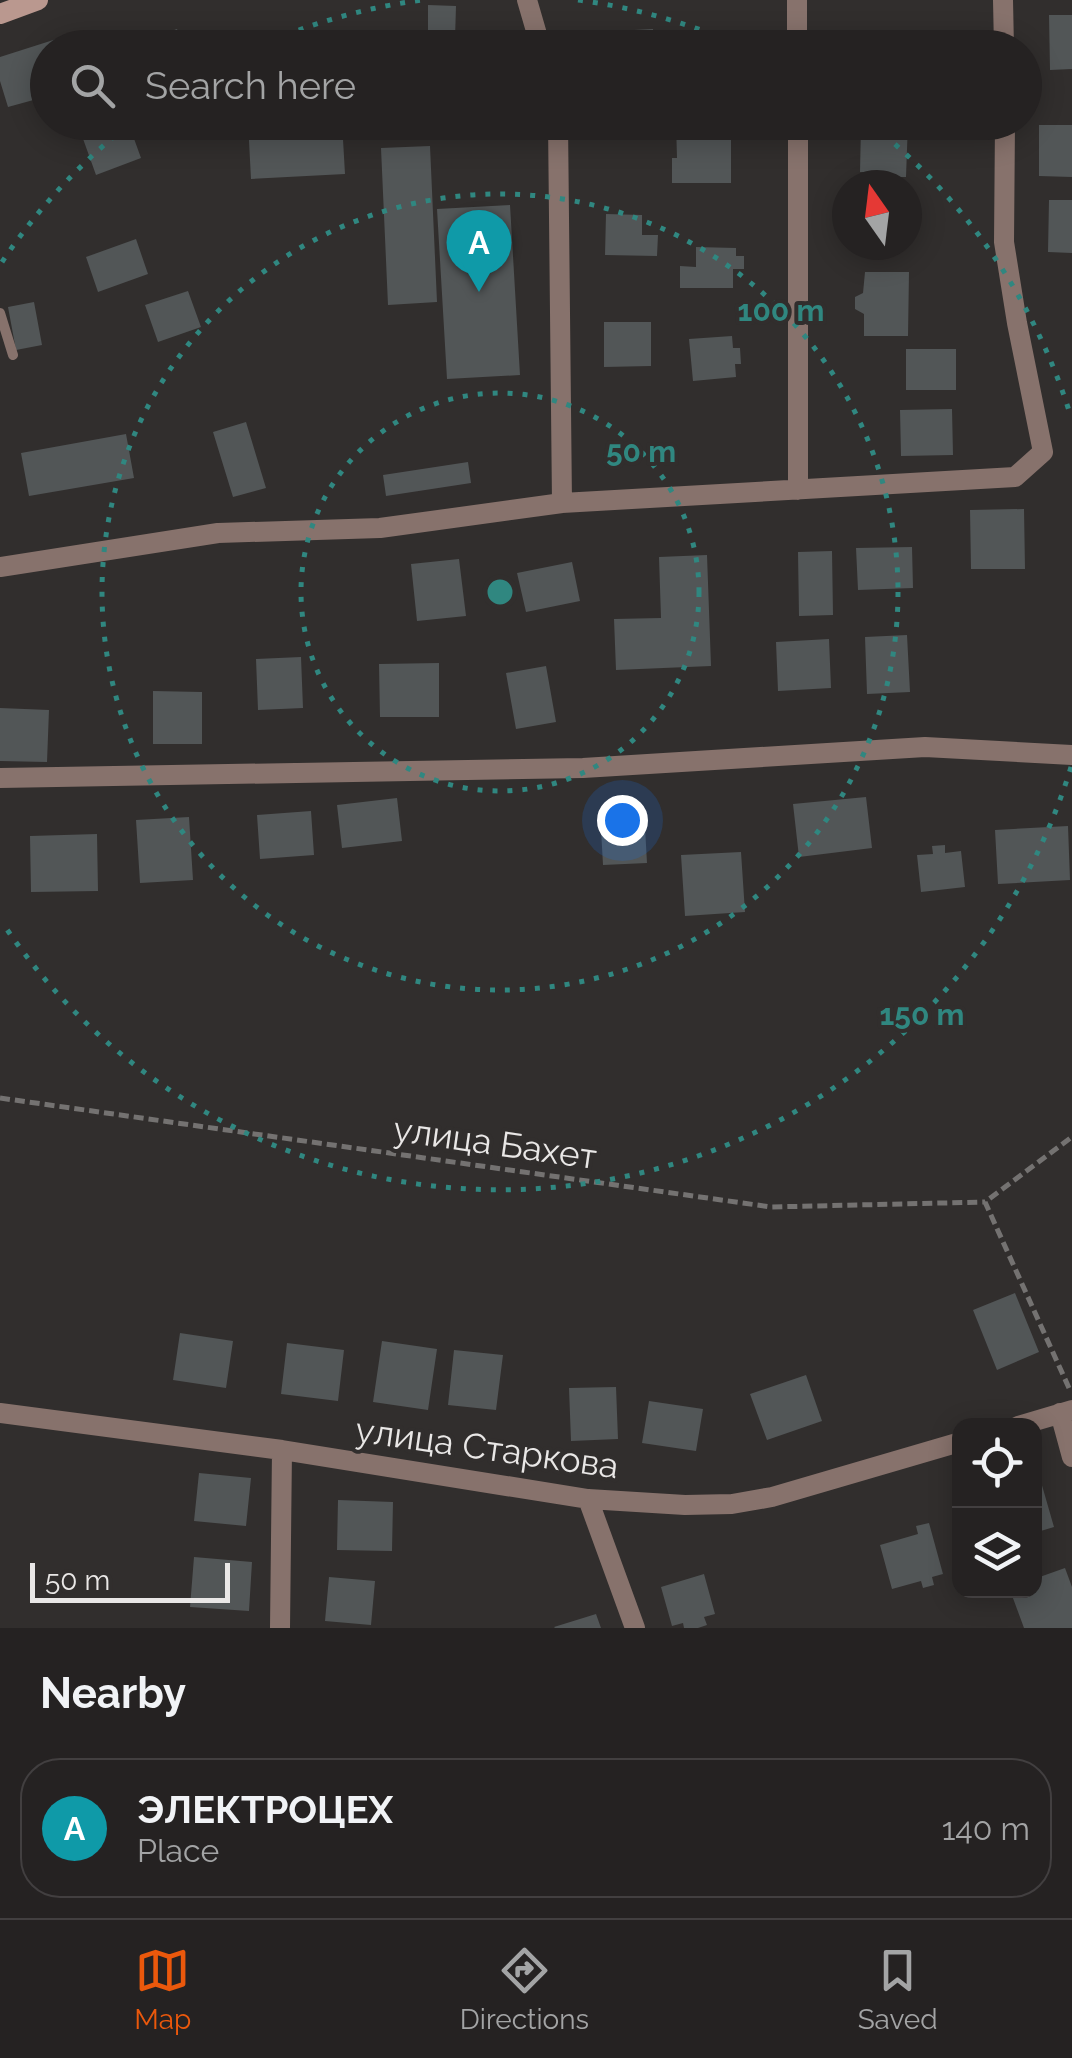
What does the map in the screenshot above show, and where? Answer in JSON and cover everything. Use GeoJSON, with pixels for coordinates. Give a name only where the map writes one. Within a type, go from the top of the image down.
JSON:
{"type":"FeatureCollection","features":[{"type":"Feature","properties":{"kind":"street"},"geometry":{"type":"LineString","coordinates":[[0,14],[38,0]]}},
{"type":"Feature","properties":{"kind":"street"},"geometry":{"type":"LineString","coordinates":[[527,0],[535,30]]}},
{"type":"Feature","properties":{"kind":"street"},"geometry":{"type":"LineString","coordinates":[[798,0],[798,30]]}},
{"type":"Feature","properties":{"kind":"street"},"geometry":{"type":"LineString","coordinates":[[1003,0],[1004,30]]}},
{"type":"Feature","properties":{"kind":"street"},"geometry":{"type":"LineString","coordinates":[[558,140],[562,503]]}},
{"type":"Feature","properties":{"kind":"street"},"geometry":{"type":"LineString","coordinates":[[798,140],[798,490]]}},
{"type":"Feature","properties":{"kind":"street"},"geometry":{"type":"LineString","coordinates":[[0,567],[218,533],[380,528],[562,503],[1015,477],[1043,452],[1004,242],[1005,140]]}},
{"type":"Feature","properties":{"kind":"street"},"geometry":{"type":"LineString","coordinates":[[0,778],[584,768],[925,747],[1072,755]]}},
{"type":"Feature","properties":{"kind":"street"},"geometry":{"type":"LineString","coordinates":[[1066,1412],[1072,1457]]}},
{"type":"Feature","properties":{"kind":"street","name":"улица Старкова"},"geometry":{"type":"LineString","coordinates":[[0,1413],[282,1450],[588,1500],[685,1505],[732,1504],[772,1497],[952,1444]]}},
{"type":"Feature","properties":{"kind":"street"},"geometry":{"type":"LineString","coordinates":[[280,1628],[282,1450]]}},
{"type":"Feature","properties":{"kind":"street"},"geometry":{"type":"LineString","coordinates":[[588,1500],[635,1628]]}},
{"type":"Feature","properties":{"kind":"lane"},"geometry":{"type":"LineString","coordinates":[[0,313],[12,354]]}},
{"type":"Feature","properties":{"kind":"path","name":"улица Бахет"},"geometry":{"type":"LineString","coordinates":[[0,1098],[771,1207],[986,1202]]}},
{"type":"Feature","properties":{"kind":"path"},"geometry":{"type":"LineString","coordinates":[[1072,1137],[986,1202],[1072,1394]]}},
{"type":"Feature","properties":{"kind":"building"},"geometry":{"type":"Polygon","coordinates":[[[428,5],[456,6],[455,30],[428,30],[428,5]]]}},
{"type":"Feature","properties":{"kind":"building"},"geometry":{"type":"Polygon","coordinates":[[[1049,15],[1072,15],[1072,69],[1050,70],[1049,15]]]}},
{"type":"Feature","properties":{"kind":"building"},"geometry":{"type":"Polygon","coordinates":[[[30,47],[30,101],[8,107],[0,81],[0,57],[30,47]]]}},
{"type":"Feature","properties":{"kind":"building"},"geometry":{"type":"Polygon","coordinates":[[[1042,125],[1072,125],[1072,177],[1039,176],[1042,125]]]}},
{"type":"Feature","properties":{"kind":"building"},"geometry":{"type":"Polygon","coordinates":[[[83,140],[134,140],[141,158],[96,175],[83,140]]]}},
{"type":"Feature","properties":{"kind":"building"},"geometry":{"type":"Polygon","coordinates":[[[249,140],[343,140],[345,174],[251,179],[249,140]]]}},
{"type":"Feature","properties":{"kind":"building"},"geometry":{"type":"Polygon","coordinates":[[[676,140],[731,140],[731,183],[672,183],[672,158],[677,158],[676,140]]]}},
{"type":"Feature","properties":{"kind":"building"},"geometry":{"type":"Polygon","coordinates":[[[861,140],[907,140],[906,170],[860,170],[861,140]]]}},
{"type":"Feature","properties":{"kind":"building"},"geometry":{"type":"Polygon","coordinates":[[[430,146],[437,302],[388,305],[381,148],[430,146]]]}},
{"type":"Feature","properties":{"kind":"building"},"geometry":{"type":"Polygon","coordinates":[[[1049,200],[1072,200],[1072,253],[1048,252],[1049,200]]]}},
{"type":"Feature","properties":{"kind":"building"},"geometry":{"type":"Polygon","coordinates":[[[510,205],[520,375],[447,379],[437,209],[510,205]]]}},
{"type":"Feature","properties":{"kind":"building"},"geometry":{"type":"Polygon","coordinates":[[[606,214],[642,215],[642,235],[658,235],[657,256],[605,255],[606,214]]]}},
{"type":"Feature","properties":{"kind":"building"},"geometry":{"type":"Polygon","coordinates":[[[136,239],[148,274],[98,292],[86,257],[136,239]]]}},
{"type":"Feature","properties":{"kind":"building"},"geometry":{"type":"Polygon","coordinates":[[[696,247],[736,248],[736,256],[744,256],[744,269],[733,269],[733,288],[680,288],[680,266],[696,267],[696,247]]]}},
{"type":"Feature","properties":{"kind":"building"},"geometry":{"type":"Polygon","coordinates":[[[865,272],[909,272],[908,336],[864,336],[864,314],[855,309],[855,297],[863,293],[865,272]]]}},
{"type":"Feature","properties":{"kind":"building"},"geometry":{"type":"Polygon","coordinates":[[[188,291],[201,327],[158,342],[145,305],[188,291]]]}},
{"type":"Feature","properties":{"kind":"building"},"geometry":{"type":"Polygon","coordinates":[[[34,302],[42,345],[16,350],[8,307],[34,302]]]}},
{"type":"Feature","properties":{"kind":"building"},"geometry":{"type":"Polygon","coordinates":[[[604,322],[651,322],[651,366],[604,367],[604,322]]]}},
{"type":"Feature","properties":{"kind":"building"},"geometry":{"type":"Polygon","coordinates":[[[732,336],[733,348],[740,348],[741,364],[735,364],[736,377],[693,381],[689,339],[732,336]]]}},
{"type":"Feature","properties":{"kind":"building"},"geometry":{"type":"Polygon","coordinates":[[[906,349],[956,349],[956,390],[906,390],[906,349]]]}},
{"type":"Feature","properties":{"kind":"building"},"geometry":{"type":"Polygon","coordinates":[[[952,409],[953,455],[901,456],[900,410],[952,409]]]}},
{"type":"Feature","properties":{"kind":"building"},"geometry":{"type":"Polygon","coordinates":[[[246,422],[266,488],[233,497],[213,432],[246,422]]]}},
{"type":"Feature","properties":{"kind":"building"},"geometry":{"type":"Polygon","coordinates":[[[126,434],[134,478],[29,496],[21,453],[126,434]]]}},
{"type":"Feature","properties":{"kind":"building"},"geometry":{"type":"Polygon","coordinates":[[[468,462],[471,483],[386,496],[383,475],[468,462]]]}},
{"type":"Feature","properties":{"kind":"building"},"geometry":{"type":"Polygon","coordinates":[[[1024,509],[1025,569],[971,569],[970,510],[1024,509]]]}},
{"type":"Feature","properties":{"kind":"building"},"geometry":{"type":"Polygon","coordinates":[[[912,547],[913,588],[858,590],[856,548],[912,547]]]}},
{"type":"Feature","properties":{"kind":"building"},"geometry":{"type":"Polygon","coordinates":[[[832,551],[833,615],[799,616],[798,552],[832,551]]]}},
{"type":"Feature","properties":{"kind":"building"},"geometry":{"type":"Polygon","coordinates":[[[707,555],[711,666],[616,670],[614,619],[661,618],[659,557],[707,555]]]}},
{"type":"Feature","properties":{"kind":"building"},"geometry":{"type":"Polygon","coordinates":[[[459,559],[466,616],[417,621],[411,564],[459,559]]]}},
{"type":"Feature","properties":{"kind":"building"},"geometry":{"type":"Polygon","coordinates":[[[572,562],[580,601],[526,612],[517,573],[572,562]]]}},
{"type":"Feature","properties":{"kind":"building"},"geometry":{"type":"Polygon","coordinates":[[[907,635],[910,692],[867,694],[865,637],[907,635]]]}},
{"type":"Feature","properties":{"kind":"building"},"geometry":{"type":"Polygon","coordinates":[[[829,639],[831,688],[778,691],[776,642],[829,639]]]}},
{"type":"Feature","properties":{"kind":"building"},"geometry":{"type":"Polygon","coordinates":[[[301,657],[303,708],[258,710],[256,659],[301,657]]]}},
{"type":"Feature","properties":{"kind":"building"},"geometry":{"type":"Polygon","coordinates":[[[439,663],[439,717],[380,717],[379,664],[439,663]]]}},
{"type":"Feature","properties":{"kind":"building"},"geometry":{"type":"Polygon","coordinates":[[[546,666],[556,722],[516,729],[506,673],[546,666]]]}},
{"type":"Feature","properties":{"kind":"building"},"geometry":{"type":"Polygon","coordinates":[[[153,691],[202,692],[202,744],[153,744],[153,691]]]}},
{"type":"Feature","properties":{"kind":"building"},"geometry":{"type":"Polygon","coordinates":[[[0,708],[49,710],[47,762],[0,761],[0,708]]]}},
{"type":"Feature","properties":{"kind":"building"},"geometry":{"type":"Polygon","coordinates":[[[866,797],[872,848],[799,857],[793,804],[866,797]]]}},
{"type":"Feature","properties":{"kind":"building"},"geometry":{"type":"Polygon","coordinates":[[[397,798],[402,841],[342,848],[337,805],[397,798]]]}},
{"type":"Feature","properties":{"kind":"building"},"geometry":{"type":"Polygon","coordinates":[[[644,809],[647,863],[603,865],[600,811],[644,809]]]}},
{"type":"Feature","properties":{"kind":"building"},"geometry":{"type":"Polygon","coordinates":[[[311,811],[314,855],[260,859],[257,815],[311,811]]]}},
{"type":"Feature","properties":{"kind":"building"},"geometry":{"type":"Polygon","coordinates":[[[189,817],[193,880],[140,883],[136,820],[189,817]]]}},
{"type":"Feature","properties":{"kind":"building"},"geometry":{"type":"Polygon","coordinates":[[[1068,826],[1070,880],[998,884],[995,830],[1068,826]]]}},
{"type":"Feature","properties":{"kind":"building"},"geometry":{"type":"Polygon","coordinates":[[[97,834],[98,891],[31,892],[30,836],[97,834]]]}},
{"type":"Feature","properties":{"kind":"building"},"geometry":{"type":"Polygon","coordinates":[[[945,845],[945,853],[961,851],[965,887],[921,892],[917,855],[933,854],[932,846],[945,845]]]}},
{"type":"Feature","properties":{"kind":"building"},"geometry":{"type":"Polygon","coordinates":[[[741,852],[745,912],[685,916],[681,855],[741,852]]]}},
{"type":"Feature","properties":{"kind":"building"},"geometry":{"type":"Polygon","coordinates":[[[1015,1293],[1039,1352],[997,1370],[973,1310],[1015,1293]]]}},
{"type":"Feature","properties":{"kind":"building"},"geometry":{"type":"Polygon","coordinates":[[[180,1333],[233,1341],[226,1388],[173,1380],[180,1333]]]}},
{"type":"Feature","properties":{"kind":"building"},"geometry":{"type":"Polygon","coordinates":[[[382,1341],[437,1349],[428,1410],[373,1402],[382,1341]]]}},
{"type":"Feature","properties":{"kind":"building"},"geometry":{"type":"Polygon","coordinates":[[[287,1343],[344,1350],[338,1401],[281,1394],[287,1343]]]}},
{"type":"Feature","properties":{"kind":"building"},"geometry":{"type":"Polygon","coordinates":[[[454,1350],[503,1355],[496,1410],[448,1405],[454,1350]]]}},
{"type":"Feature","properties":{"kind":"building"},"geometry":{"type":"Polygon","coordinates":[[[806,1375],[822,1421],[767,1440],[750,1394],[806,1375]]]}},
{"type":"Feature","properties":{"kind":"building"},"geometry":{"type":"Polygon","coordinates":[[[616,1387],[618,1439],[571,1441],[569,1388],[616,1387]]]}},
{"type":"Feature","properties":{"kind":"building"},"geometry":{"type":"Polygon","coordinates":[[[649,1401],[703,1409],[696,1451],[642,1443],[649,1401]]]}},
{"type":"Feature","properties":{"kind":"building"},"geometry":{"type":"Polygon","coordinates":[[[199,1473],[251,1478],[246,1526],[194,1521],[199,1473]]]}},
{"type":"Feature","properties":{"kind":"building"},"geometry":{"type":"Polygon","coordinates":[[[1042,1485],[1054,1527],[1042,1531],[1042,1485]]]}},
{"type":"Feature","properties":{"kind":"building"},"geometry":{"type":"Polygon","coordinates":[[[338,1500],[393,1502],[392,1551],[337,1550],[338,1500]]]}},
{"type":"Feature","properties":{"kind":"building"},"geometry":{"type":"Polygon","coordinates":[[[929,1523],[943,1574],[932,1577],[934,1585],[923,1588],[921,1581],[892,1589],[880,1545],[918,1534],[916,1526],[929,1523]]]}},
{"type":"Feature","properties":{"kind":"building"},"geometry":{"type":"Polygon","coordinates":[[[194,1557],[252,1562],[249,1611],[190,1607],[194,1557]]]}},
{"type":"Feature","properties":{"kind":"building"},"geometry":{"type":"Polygon","coordinates":[[[1065,1568],[1072,1587],[1072,1628],[1024,1628],[1013,1598],[1042,1598],[1042,1576],[1065,1568]]]}},
{"type":"Feature","properties":{"kind":"building"},"geometry":{"type":"Polygon","coordinates":[[[704,1574],[715,1614],[704,1617],[707,1625],[698,1628],[684,1628],[683,1623],[672,1626],[661,1587],[704,1574]]]}},
{"type":"Feature","properties":{"kind":"building"},"geometry":{"type":"Polygon","coordinates":[[[329,1577],[375,1581],[371,1625],[325,1621],[329,1577]]]}},
{"type":"Feature","properties":{"kind":"building"},"geometry":{"type":"Polygon","coordinates":[[[596,1614],[601,1628],[554,1627],[596,1614]]]}},
{"type":"Feature","properties":{"kind":"place","name":"ЭЛЕКТРОЦЕХ"},"geometry":{"type":"Point","coordinates":[479,292]}}]}
